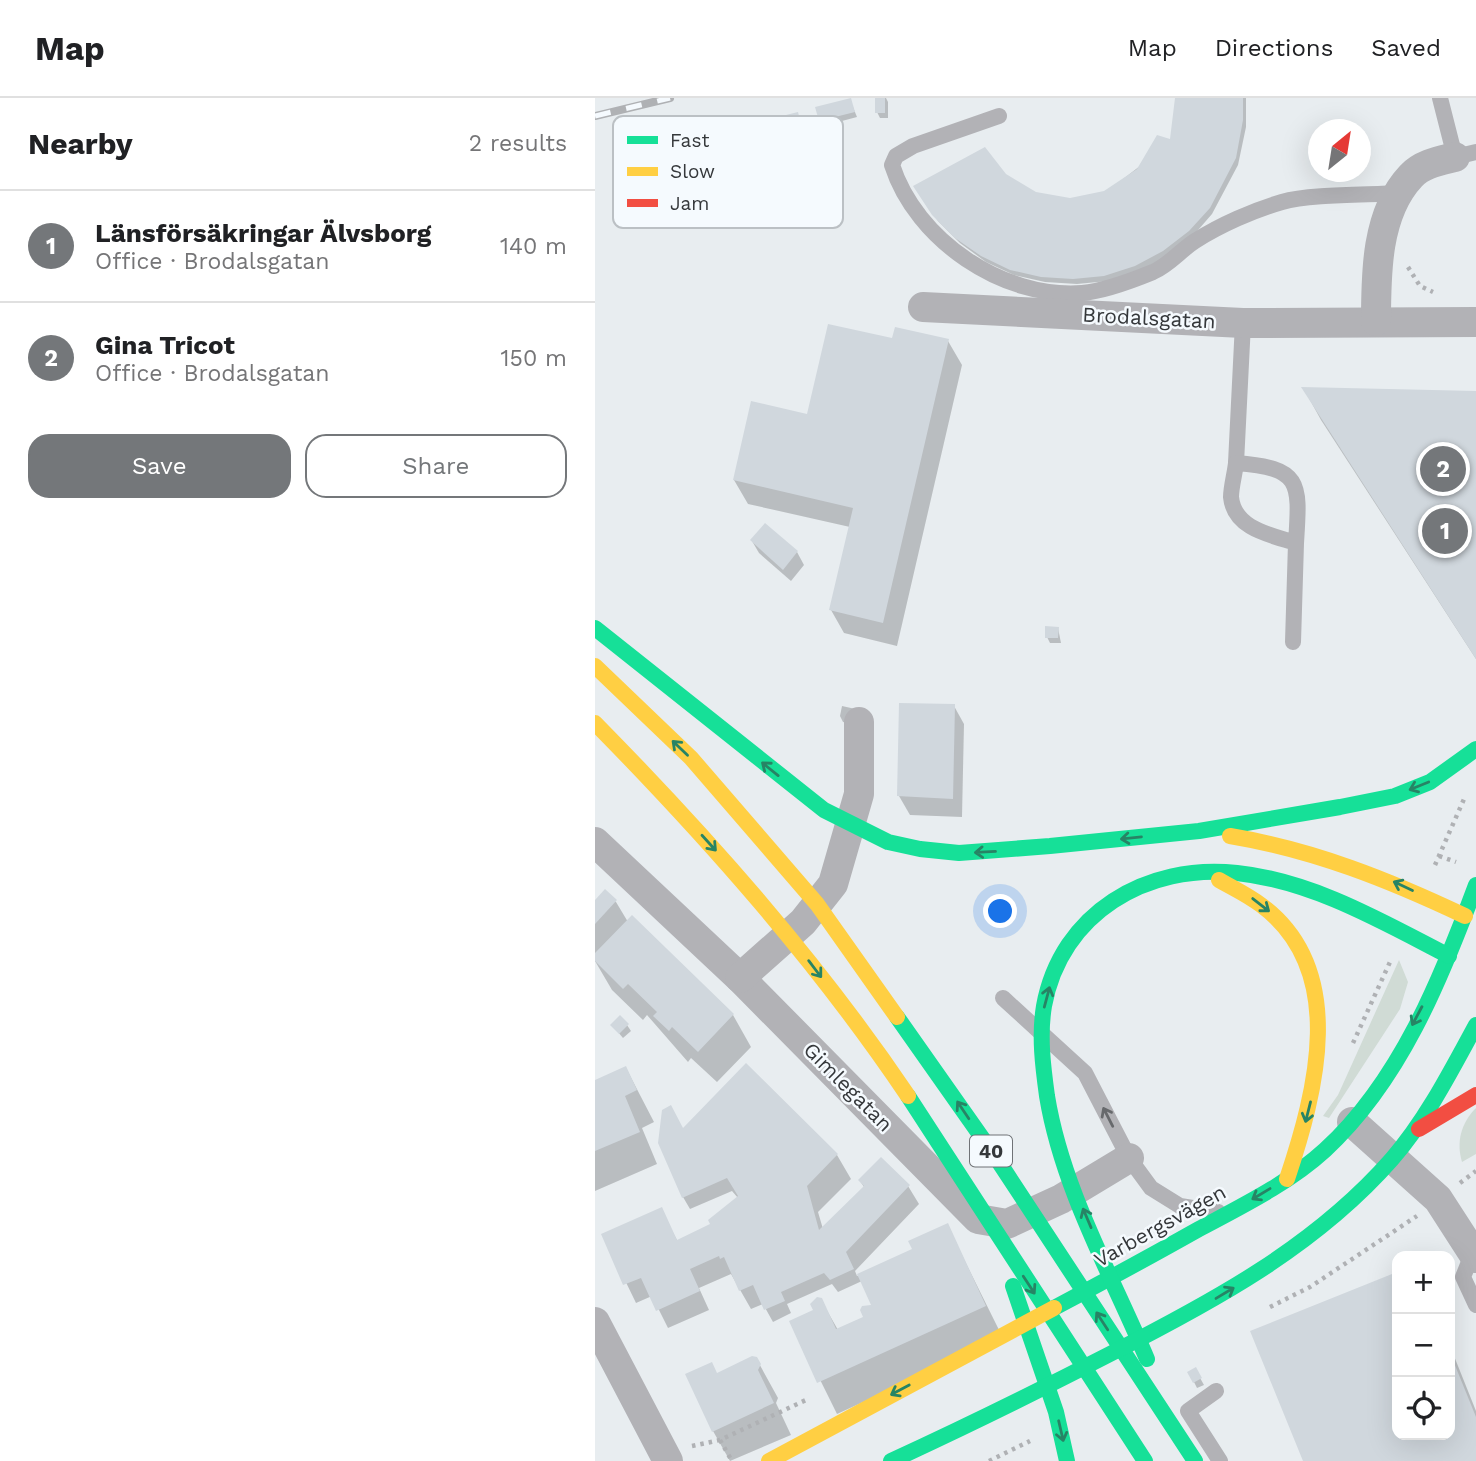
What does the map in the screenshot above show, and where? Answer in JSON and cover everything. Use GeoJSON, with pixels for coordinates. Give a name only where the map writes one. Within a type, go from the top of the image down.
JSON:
{"type":"FeatureCollection","features":[{"type":"Feature","properties":{"kind":"main road"},"geometry":{"type":"LineString","coordinates":[[595,628],[824,810],[888,842],[920,849],[959,853],[1199,831],[1395,796],[1430,782],[1476,749]]}},
{"type":"Feature","properties":{"kind":"main road","name":"40"},"geometry":{"type":"LineString","coordinates":[[595,666],[691,758],[817,904],[900,1018],[1195,1461]]}},
{"type":"Feature","properties":{"kind":"main road","name":"40"},"geometry":{"type":"LineString","coordinates":[[595,723],[666,794],[786,929],[866,1037],[1145,1461]]}},
{"type":"Feature","properties":{"kind":"main road"},"geometry":{"type":"LineString","coordinates":[[1199,831],[1273,842],[1319,853],[1387,879],[1470,918]]}},
{"type":"Feature","properties":{"kind":"main road"},"geometry":{"type":"LineString","coordinates":[[1201,872],[1238,889],[1262,905],[1289,930],[1313,981],[1320,1022],[1318,1055],[1309,1111],[1287,1178]]}},
{"type":"Feature","properties":{"kind":"main road"},"geometry":{"type":"LineString","coordinates":[[1179,1439],[1085,1213],[1053,1123],[1044,1061],[1044,1004],[1058,964],[1072,938],[1121,891],[1151,879],[1179,873],[1238,873],[1300,887],[1467,964]]}},
{"type":"Feature","properties":{"kind":"main road","name":"Varbergsvägen"},"geometry":{"type":"LineString","coordinates":[[769,1461],[1228,1214],[1287,1178],[1325,1150],[1352,1122],[1397,1056],[1470,918],[1476,885]]}},
{"type":"Feature","properties":{"kind":"main road"},"geometry":{"type":"LineString","coordinates":[[891,1461],[983,1419],[1205,1306],[1276,1262],[1339,1214],[1392,1160],[1476,1025]]}},
{"type":"Feature","properties":{"kind":"main road"},"geometry":{"type":"LineString","coordinates":[[1411,1133],[1476,1095]]}},
{"type":"Feature","properties":{"kind":"main road"},"geometry":{"type":"LineString","coordinates":[[993,1227],[1056,1412],[1067,1461]]}},
{"type":"Feature","properties":{"kind":"street"},"geometry":{"type":"LineString","coordinates":[[1376,321],[1376,270],[1384,230],[1399,193],[1412,175],[1430,164],[1465,155]]}},
{"type":"Feature","properties":{"kind":"street","name":"Brodalsgatan"},"geometry":{"type":"LineString","coordinates":[[923,307],[1243,323],[1476,321]]}},
{"type":"Feature","properties":{"kind":"street"},"geometry":{"type":"LineString","coordinates":[[740,978],[803,922],[833,884],[859,794],[859,722]]}},
{"type":"Feature","properties":{"kind":"street","name":"Gimlegatan"},"geometry":{"type":"LineString","coordinates":[[595,842],[740,978],[978,1220],[1007,1224],[1061,1199],[1129,1158]]}},
{"type":"Feature","properties":{"kind":"street"},"geometry":{"type":"LineString","coordinates":[[1352,1122],[1438,1199],[1475,1255]]}},
{"type":"Feature","properties":{"kind":"street"},"geometry":{"type":"LineString","coordinates":[[595,1322],[668,1461]]}},
{"type":"Feature","properties":{"kind":"lane"},"geometry":{"type":"LineString","coordinates":[[1440,98],[1465,155]]}},
{"type":"Feature","properties":{"kind":"lane"},"geometry":{"type":"LineString","coordinates":[[999,116],[913,145],[896,156],[892,165],[897,182],[946,243],[978,267],[1037,290],[1082,293],[1156,271],[1195,241],[1284,201],[1399,193]]}},
{"type":"Feature","properties":{"kind":"lane"},"geometry":{"type":"LineString","coordinates":[[1243,323],[1237,463],[1231,498],[1241,520],[1260,532],[1296,542]]}},
{"type":"Feature","properties":{"kind":"lane"},"geometry":{"type":"LineString","coordinates":[[1237,463],[1274,466],[1291,477],[1299,500],[1293,642]]}},
{"type":"Feature","properties":{"kind":"lane"},"geometry":{"type":"LineString","coordinates":[[1003,998],[1085,1073],[1129,1158],[1151,1188],[1180,1206],[1228,1214]]}},
{"type":"Feature","properties":{"kind":"lane"},"geometry":{"type":"LineString","coordinates":[[1475,1255],[1463,1277],[1476,1305]]}},
{"type":"Feature","properties":{"kind":"lane"},"geometry":{"type":"LineString","coordinates":[[1216,1391],[1188,1411],[1220,1461]]}},
{"type":"Feature","properties":{"kind":"path"},"geometry":{"type":"LineString","coordinates":[[1406,254],[1406,266],[1420,286],[1439,294]]}},
{"type":"Feature","properties":{"kind":"path"},"geometry":{"type":"LineString","coordinates":[[720,1440],[732,1461]]}},
{"type":"Feature","properties":{"kind":"shaded area"},"geometry":{"type":"Polygon","coordinates":[[[1399,960],[1408,982],[1400,1009],[1329,1118],[1323,1116],[1338,1095],[1399,960]]]}},
{"type":"Feature","properties":{"kind":"shaded area"},"geometry":{"type":"Polygon","coordinates":[[[1476,1108],[1476,1154],[1462,1162],[1461,1133],[1476,1108]]]}},
{"type":"Feature","properties":{"kind":"building"},"geometry":{"type":"Polygon","coordinates":[[[851,98],[855,112],[839,116],[818,116],[815,107],[851,98]]]}},
{"type":"Feature","properties":{"kind":"building"},"geometry":{"type":"Polygon","coordinates":[[[875,98],[885,98],[885,113],[875,113],[875,98]]]}},
{"type":"Feature","properties":{"kind":"building"},"geometry":{"type":"Polygon","coordinates":[[[1175,98],[1243,98],[1243,120],[1236,158],[1210,208],[1189,231],[1163,251],[1135,266],[1104,276],[1073,279],[1041,277],[1010,270],[981,256],[955,238],[932,215],[913,186],[985,147],[1006,174],[1036,192],[1070,198],[1104,191],[1137,169],[1157,135],[1170,139],[1175,98]]]}},
{"type":"Feature","properties":{"kind":"building"},"geometry":{"type":"Polygon","coordinates":[[[798,112],[799,116],[782,116],[798,112]]]}},
{"type":"Feature","properties":{"kind":"building"},"geometry":{"type":"Polygon","coordinates":[[[828,324],[892,338],[895,327],[949,339],[883,623],[829,610],[853,508],[733,480],[751,401],[807,414],[828,324]]]}},
{"type":"Feature","properties":{"kind":"building"},"geometry":{"type":"Polygon","coordinates":[[[1301,387],[1476,391],[1476,659],[1301,387]]]}},
{"type":"Feature","properties":{"kind":"building"},"geometry":{"type":"Polygon","coordinates":[[[765,523],[798,551],[783,570],[750,540],[765,523]]]}},
{"type":"Feature","properties":{"kind":"building"},"geometry":{"type":"Polygon","coordinates":[[[1045,626],[1059,627],[1058,638],[1045,638],[1045,626]]]}},
{"type":"Feature","properties":{"kind":"building"},"geometry":{"type":"Polygon","coordinates":[[[899,703],[955,704],[953,799],[897,796],[899,703]]]}},
{"type":"Feature","properties":{"kind":"building"},"geometry":{"type":"Polygon","coordinates":[[[605,889],[617,900],[595,924],[595,900],[605,889]]]}},
{"type":"Feature","properties":{"kind":"building"},"geometry":{"type":"Polygon","coordinates":[[[632,915],[734,1014],[698,1052],[672,1027],[669,1031],[653,1016],[657,1012],[628,984],[623,989],[595,961],[595,953],[632,915]]]}},
{"type":"Feature","properties":{"kind":"building"},"geometry":{"type":"Polygon","coordinates":[[[620,1015],[629,1024],[619,1034],[610,1025],[620,1015]]]}},
{"type":"Feature","properties":{"kind":"building"},"geometry":{"type":"Polygon","coordinates":[[[746,1063],[838,1154],[807,1186],[819,1230],[864,1186],[858,1180],[881,1157],[910,1185],[846,1252],[854,1269],[830,1280],[824,1273],[781,1292],[785,1301],[764,1310],[753,1285],[739,1291],[724,1257],[720,1259],[719,1256],[690,1269],[700,1291],[656,1311],[641,1278],[623,1285],[601,1234],[662,1207],[677,1240],[710,1224],[708,1220],[738,1196],[727,1178],[682,1198],[658,1143],[662,1110],[671,1105],[683,1128],[746,1063]]]}},
{"type":"Feature","properties":{"kind":"building"},"geometry":{"type":"Polygon","coordinates":[[[626,1066],[637,1090],[625,1096],[640,1132],[595,1151],[595,1080],[626,1066]]]}},
{"type":"Feature","properties":{"kind":"building"},"geometry":{"type":"Polygon","coordinates":[[[948,1223],[986,1306],[817,1383],[789,1321],[813,1310],[810,1304],[817,1297],[822,1298],[836,1329],[863,1317],[860,1310],[862,1306],[871,1305],[857,1274],[912,1249],[908,1241],[948,1223]]]}},
{"type":"Feature","properties":{"kind":"building"},"geometry":{"type":"Polygon","coordinates":[[[1392,1274],[1392,1440],[1455,1440],[1455,1365],[1476,1417],[1476,1461],[1303,1461],[1250,1331],[1392,1274]]]}},
{"type":"Feature","properties":{"kind":"building"},"geometry":{"type":"Polygon","coordinates":[[[752,1356],[757,1357],[761,1364],[758,1370],[774,1403],[712,1432],[685,1374],[712,1362],[717,1373],[752,1356]]]}},
{"type":"Feature","properties":{"kind":"building"},"geometry":{"type":"Polygon","coordinates":[[[1196,1367],[1202,1378],[1193,1383],[1187,1372],[1196,1367]]]}},
{"type":"Feature","properties":{"kind":"railway"},"geometry":{"type":"LineString","coordinates":[[595,116],[670,98]]}},
{"type":"Feature","properties":{"kind":"traffic: fast"},"geometry":{"type":"LineString","coordinates":[[595,628],[824,810],[888,842],[920,849],[959,853],[1050,846],[1199,831],[1340,807],[1395,796],[1430,782],[1476,749]]}},
{"type":"Feature","properties":{"kind":"traffic: fast"},"geometry":{"type":"LineString","coordinates":[[1147,1359],[1076,1197],[1054,1130],[1047,1096],[1042,1040],[1044,1006],[1053,973],[1069,945],[1089,920],[1113,901],[1141,886],[1171,876],[1204,872],[1265,877],[1320,894],[1373,917],[1449,956]]}},
{"type":"Feature","properties":{"kind":"traffic: fast"},"geometry":{"type":"LineString","coordinates":[[1054,1308],[1265,1193],[1311,1162],[1352,1123],[1397,1061],[1415,1027],[1433,992],[1476,885]]}},
{"type":"Feature","properties":{"kind":"traffic: fast"},"geometry":{"type":"LineString","coordinates":[[897,1017],[997,1159],[1195,1461]]}},
{"type":"Feature","properties":{"kind":"traffic: fast"},"geometry":{"type":"LineString","coordinates":[[891,1461],[1001,1409],[1186,1314],[1224,1293],[1296,1246],[1362,1191],[1392,1159],[1437,1095],[1476,1025]]}},
{"type":"Feature","properties":{"kind":"traffic: fast"},"geometry":{"type":"LineString","coordinates":[[908,1096],[1145,1461]]}},
{"type":"Feature","properties":{"kind":"traffic: fast"},"geometry":{"type":"LineString","coordinates":[[1013,1286],[1056,1412],[1067,1461]]}},
{"type":"Feature","properties":{"kind":"traffic: slow"},"geometry":{"type":"LineString","coordinates":[[595,666],[691,758],[817,904],[897,1017]]}},
{"type":"Feature","properties":{"kind":"traffic: slow"},"geometry":{"type":"LineString","coordinates":[[595,723],[679,811],[760,902],[837,997],[908,1096]]}},
{"type":"Feature","properties":{"kind":"traffic: slow"},"geometry":{"type":"LineString","coordinates":[[1230,836],[1291,849],[1351,868],[1465,916]]}},
{"type":"Feature","properties":{"kind":"traffic: slow"},"geometry":{"type":"LineString","coordinates":[[1219,880],[1261,905],[1289,932],[1306,963],[1316,997],[1318,1034],[1315,1071],[1308,1109],[1287,1179]]}},
{"type":"Feature","properties":{"kind":"traffic: slow"},"geometry":{"type":"LineString","coordinates":[[769,1461],[1054,1308]]}},
{"type":"Feature","properties":{"kind":"traffic: jam"},"geometry":{"type":"LineString","coordinates":[[1419,1129],[1476,1095]]}},
{"type":"Feature","properties":{"kind":"place","name":"Gina Tricot"},"geometry":{"type":"Point","coordinates":[1443,469]}},
{"type":"Feature","properties":{"kind":"place","name":"Länsförsäkringar Älvsborg"},"geometry":{"type":"Point","coordinates":[1445,531]}}]}
